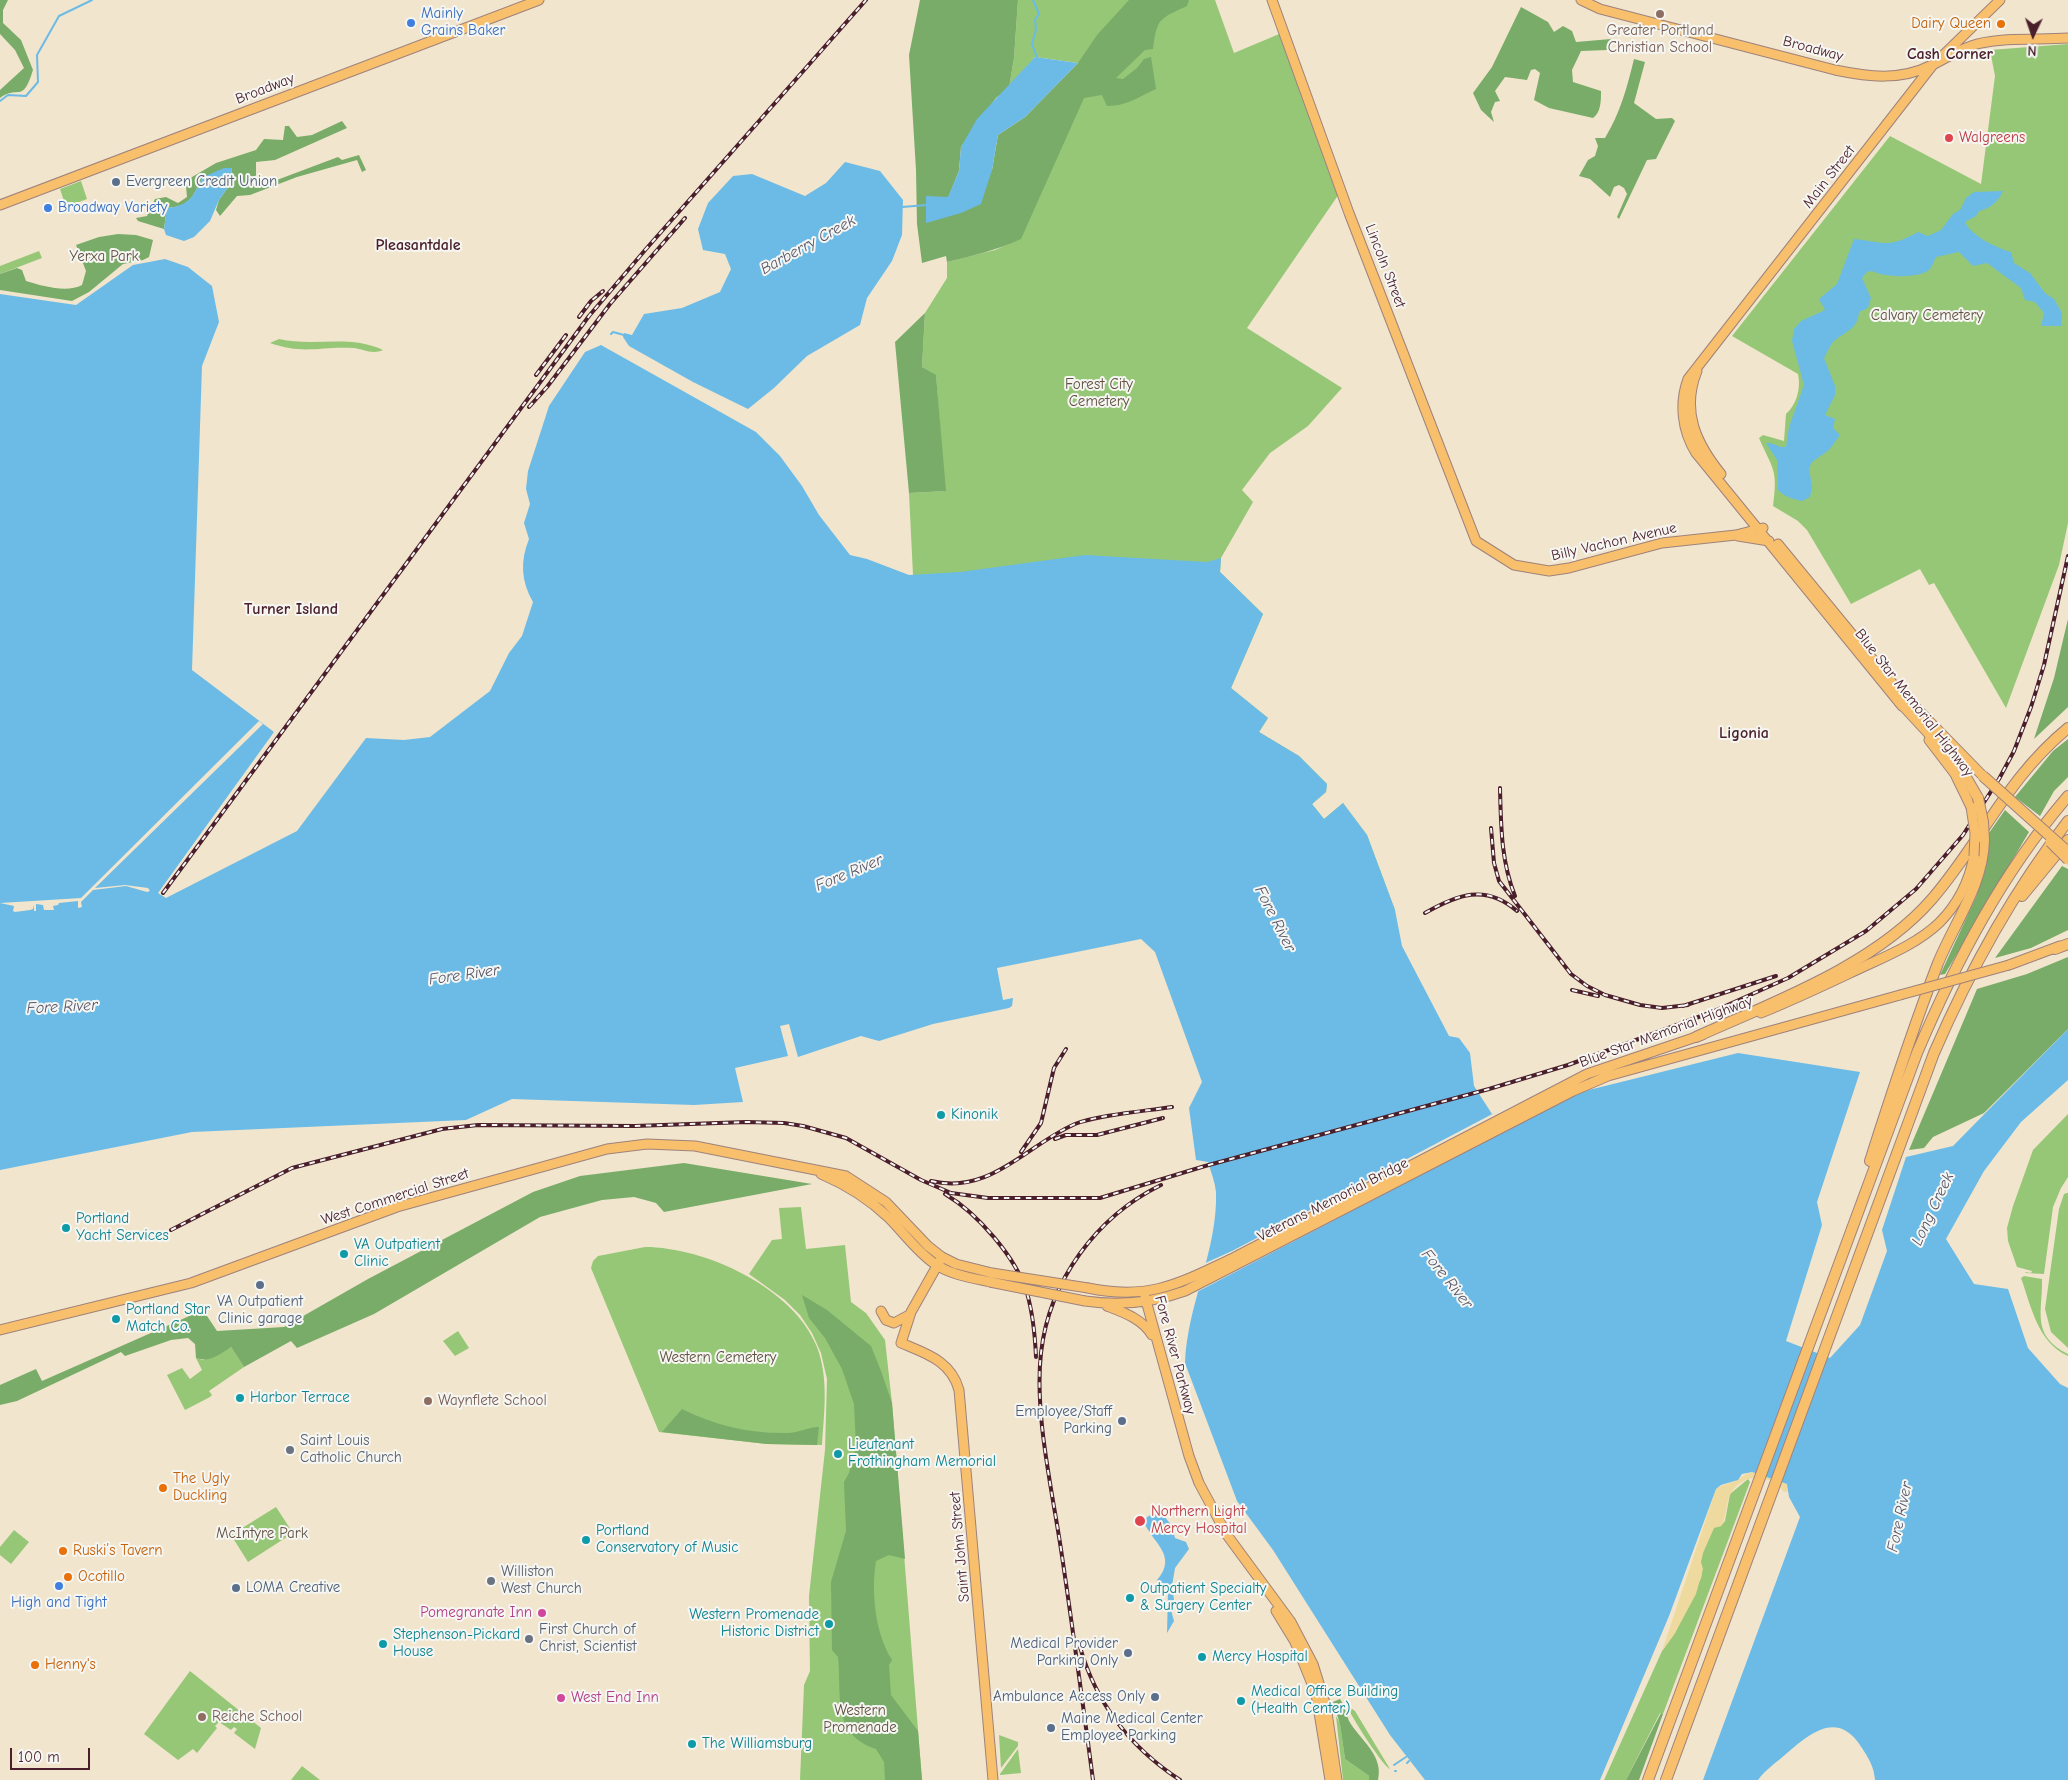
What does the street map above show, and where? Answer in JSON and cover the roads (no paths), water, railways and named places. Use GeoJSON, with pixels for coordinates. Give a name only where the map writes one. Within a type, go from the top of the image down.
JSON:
{"type":"FeatureCollection","features":[{"type":"Feature","properties":{"kind":"highway"},"geometry":{"type":"LineString","coordinates":[[1850,1234],[1859,1194],[1904,1056],[1939,962],[1975,884],[1983,857],[1983,822],[1960,767],[1899,702]]}},
{"type":"Feature","properties":{"kind":"highway"},"geometry":{"type":"LineString","coordinates":[[1696,1037],[1801,989],[1862,957],[1899,931],[1925,907],[1941,888],[2019,776],[2068,728]]}},
{"type":"Feature","properties":{"kind":"highway"},"geometry":{"type":"LineString","coordinates":[[1983,776],[2068,852]]}},
{"type":"Feature","properties":{"kind":"highway"},"geometry":{"type":"LineString","coordinates":[[1648,1780],[1917,1053],[1951,977],[1995,897],[2038,833],[2068,796]]}},
{"type":"Feature","properties":{"kind":"highway"},"geometry":{"type":"LineString","coordinates":[[1666,1780],[1931,1061],[1962,993],[1995,930],[2036,864],[2068,821]]}},
{"type":"Feature","properties":{"kind":"highway"},"geometry":{"type":"LineString","coordinates":[[1995,930],[2068,840]]}},
{"type":"Feature","properties":{"kind":"highway"},"geometry":{"type":"LineString","coordinates":[[2056,949],[2068,942]]}},
{"type":"Feature","properties":{"kind":"main road","name":"Broadway"},"geometry":{"type":"LineString","coordinates":[[0,205],[539,0]]}},
{"type":"Feature","properties":{"kind":"main road","name":"Lincoln Street"},"geometry":{"type":"LineString","coordinates":[[1272,0],[1349,213],[1476,541]]}},
{"type":"Feature","properties":{"kind":"main road","name":"Broadway"},"geometry":{"type":"LineString","coordinates":[[1581,0],[1600,9],[1876,78],[1907,74],[1932,66],[1961,50],[1979,44],[2068,34]]}},
{"type":"Feature","properties":{"kind":"main road","name":"Main Street"},"geometry":{"type":"LineString","coordinates":[[1688,379],[1932,66],[2000,0]]}},
{"type":"Feature","properties":{"kind":"main road","name":"Broadway"},"geometry":{"type":"LineString","coordinates":[[2037,38],[2042,40],[2068,38]]}},
{"type":"Feature","properties":{"kind":"main road","name":"Blue Star Memorial Highway"},"geometry":{"type":"LineString","coordinates":[[1702,360],[1691,392],[1690,414],[1693,428],[1712,462],[1762,528],[1768,542],[1899,702]]}},
{"type":"Feature","properties":{"kind":"main road","name":"Blue Star Memorial Highway"},"geometry":{"type":"LineString","coordinates":[[1688,379],[1682,406],[1686,432],[1690,442],[1893,684],[2068,860]]}},
{"type":"Feature","properties":{"kind":"main road","name":"Billy Vachon Avenue"},"geometry":{"type":"LineString","coordinates":[[1476,541],[1514,565],[1533,570],[1549,571],[1569,568],[1662,543],[1736,535],[1762,528]]}},
{"type":"Feature","properties":{"kind":"main road","name":"Billy Vachon Avenue"},"geometry":{"type":"LineString","coordinates":[[1736,535],[1768,542]]}},
{"type":"Feature","properties":{"kind":"main road","name":"Blue Star Memorial Highway"},"geometry":{"type":"LineString","coordinates":[[1571,1087],[1604,1068],[1746,1020],[1802,996],[1886,956],[1925,934],[1938,924],[1955,904],[1968,880],[1974,856],[1974,802]]}},
{"type":"Feature","properties":{"kind":"main road","name":"Blue Star Memorial Highway"},"geometry":{"type":"LineString","coordinates":[[1571,1087],[1626,1070],[2009,965],[2056,949]]}},
{"type":"Feature","properties":{"kind":"main road","name":"Veterans Memorial Bridge"},"geometry":{"type":"LineString","coordinates":[[1096,1302],[1146,1302],[1571,1087]]}},
{"type":"Feature","properties":{"kind":"main road","name":"West Commercial Street"},"geometry":{"type":"LineString","coordinates":[[0,1330],[191,1283],[379,1213],[607,1149],[646,1144],[678,1144],[846,1176],[871,1190],[893,1208],[928,1246],[939,1261]]}},
{"type":"Feature","properties":{"kind":"main road","name":"Fore River Parkway"},"geometry":{"type":"LineString","coordinates":[[939,1261],[958,1274],[1088,1288],[1112,1293],[1144,1292],[1186,1448],[1199,1483],[1227,1535],[1291,1622],[1313,1664],[1326,1706],[1337,1780]]}},
{"type":"Feature","properties":{"kind":"main road"},"geometry":{"type":"LineString","coordinates":[[881,1311],[886,1320],[894,1323],[902,1321],[910,1315],[939,1261]]}},
{"type":"Feature","properties":{"kind":"main road","name":"Fore River Parkway"},"geometry":{"type":"LineString","coordinates":[[991,1278],[1096,1302]]}},
{"type":"Feature","properties":{"kind":"main road","name":"Veterans Memorial Bridge"},"geometry":{"type":"LineString","coordinates":[[1144,1292],[1160,1294]]}},
{"type":"Feature","properties":{"kind":"main road"},"geometry":{"type":"LineString","coordinates":[[1096,1302],[1132,1317],[1147,1328],[1157,1342]]}},
{"type":"Feature","properties":{"kind":"main road","name":"Saint John Street"},"geometry":{"type":"LineString","coordinates":[[910,1315],[901,1343],[946,1365],[955,1377],[959,1390],[993,1780]]}},
{"type":"Feature","properties":{"kind":"main road","name":"Fore River Parkway"},"geometry":{"type":"LineString","coordinates":[[1259,1581],[1295,1642],[1312,1682],[1321,1718],[1330,1780]]}},
{"type":"Feature","properties":{"kind":"water"},"geometry":{"type":"Polygon","coordinates":[[[1035,57],[1078,63],[1025,117],[998,135],[992,170],[981,204],[961,213],[926,223],[926,196],[948,197],[959,171],[961,147],[977,119],[1035,57]]]}},
{"type":"Feature","properties":{"kind":"water"},"geometry":{"type":"Polygon","coordinates":[[[845,162],[880,171],[903,200],[902,235],[892,261],[867,298],[860,325],[807,356],[774,388],[748,409],[693,382],[629,346],[623,337],[624,333],[632,335],[644,314],[682,308],[720,292],[731,269],[725,254],[703,250],[698,229],[708,203],[733,176],[752,174],[805,196],[826,183],[845,162]]]}},
{"type":"Feature","properties":{"kind":"water"},"geometry":{"type":"Polygon","coordinates":[[[224,168],[232,168],[231,183],[219,200],[210,221],[194,237],[184,241],[166,235],[164,229],[167,208],[186,202],[193,195],[203,177],[224,168]]]}},
{"type":"Feature","properties":{"kind":"water"},"geometry":{"type":"Polygon","coordinates":[[[2003,191],[1994,204],[1979,211],[1976,216],[1965,222],[1978,237],[2011,252],[2014,263],[2030,273],[2045,293],[2054,299],[2062,313],[2061,326],[2041,326],[2044,313],[2035,302],[2025,300],[2021,288],[1987,263],[1973,266],[1959,252],[1936,257],[1929,270],[1917,275],[1892,276],[1872,271],[1867,272],[1862,278],[1871,298],[1868,308],[1859,312],[1854,326],[1834,341],[1824,358],[1835,386],[1835,395],[1825,415],[1835,419],[1833,428],[1840,435],[1829,450],[1812,462],[1809,468],[1812,487],[1810,497],[1802,501],[1789,497],[1778,490],[1777,460],[1766,443],[1786,447],[1789,427],[1804,385],[1792,341],[1794,329],[1801,321],[1825,310],[1819,299],[1837,284],[1854,239],[1886,243],[1899,241],[1918,232],[1928,236],[1941,230],[1953,214],[1960,210],[1966,198],[1974,192],[2003,191]]]}},
{"type":"Feature","properties":{"kind":"water"},"geometry":{"type":"Polygon","coordinates":[[[165,259],[188,267],[212,286],[219,322],[202,366],[192,670],[274,732],[158,893],[166,898],[297,831],[366,738],[404,740],[430,737],[490,691],[509,653],[522,636],[533,602],[526,586],[523,571],[524,555],[529,539],[524,523],[530,504],[526,489],[528,471],[549,406],[585,352],[601,345],[756,432],[780,456],[802,486],[819,515],[850,555],[867,559],[909,575],[960,572],[1085,555],[1207,562],[1221,558],[1220,572],[1263,614],[1231,688],[1268,718],[1259,732],[1299,756],[1327,784],[1326,792],[1312,804],[1324,819],[1343,803],[1367,835],[1395,910],[1402,946],[1449,1036],[1459,1038],[1470,1053],[1474,1086],[1492,1114],[1738,1053],[1860,1072],[1817,1202],[1822,1225],[1786,1341],[1830,1358],[1860,1325],[1887,1251],[1882,1230],[1906,1157],[1953,1146],[2068,1029],[2068,1080],[2021,1122],[1984,1171],[1946,1239],[1974,1284],[2008,1289],[2028,1348],[2060,1384],[2068,1388],[2068,1780],[1875,1780],[1871,1763],[1853,1736],[1844,1730],[1834,1727],[1825,1728],[1805,1738],[1771,1766],[1758,1780],[1703,1780],[1800,1517],[1789,1497],[1787,1484],[1752,1472],[1742,1474],[1738,1480],[1721,1485],[1716,1489],[1669,1616],[1600,1780],[1425,1780],[1390,1735],[1273,1550],[1237,1501],[1185,1363],[1191,1320],[1212,1235],[1216,1192],[1208,1162],[1196,1160],[1189,1108],[1202,1082],[1155,952],[1141,939],[997,968],[1003,1000],[1013,998],[1012,1006],[1009,1008],[933,1024],[879,1041],[861,1036],[798,1057],[789,1024],[780,1026],[788,1056],[735,1068],[743,1102],[694,1105],[512,1099],[466,1120],[192,1132],[0,1170],[0,294],[76,305],[133,265],[165,259]]]}},
{"type":"Feature","properties":{"kind":"water"},"geometry":{"type":"Polygon","coordinates":[[[1156,1511],[1160,1511],[1172,1526],[1175,1538],[1186,1542],[1189,1549],[1175,1568],[1172,1586],[1174,1600],[1171,1610],[1174,1621],[1167,1633],[1168,1592],[1157,1580],[1163,1571],[1164,1556],[1143,1520],[1156,1511]]]}},
{"type":"Feature","properties":{"kind":"waterway"},"geometry":{"type":"LineString","coordinates":[[0,101],[8,95],[26,96],[38,82],[37,55],[59,16],[92,0]]}},
{"type":"Feature","properties":{"kind":"waterway"},"geometry":{"type":"LineString","coordinates":[[1033,0],[1039,14],[1035,20],[1036,30],[1032,44],[1038,60]]}},
{"type":"Feature","properties":{"kind":"waterway","name":"Barberry Creek"},"geometry":{"type":"LineString","coordinates":[[902,207],[927,205]]}},
{"type":"Feature","properties":{"kind":"waterway","name":"Barberry Creek"},"geometry":{"type":"LineString","coordinates":[[611,334],[613,332],[624,335]]}},
{"type":"Feature","properties":{"kind":"waterway"},"geometry":{"type":"LineString","coordinates":[[1394,1765],[1406,1757]]}},
{"type":"Feature","properties":{"kind":"railway"},"geometry":{"type":"LineString","coordinates":[[163,893],[589,316],[866,0]]}},
{"type":"Feature","properties":{"kind":"railway"},"geometry":{"type":"LineString","coordinates":[[529,407],[547,387],[610,304],[685,218]]}},
{"type":"Feature","properties":{"kind":"railway"},"geometry":{"type":"LineString","coordinates":[[579,317],[591,301],[603,291]]}},
{"type":"Feature","properties":{"kind":"railway"},"geometry":{"type":"LineString","coordinates":[[536,375],[566,335]]}},
{"type":"Feature","properties":{"kind":"railway"},"geometry":{"type":"LineString","coordinates":[[171,1230],[292,1168],[442,1129],[478,1125],[635,1126],[746,1122],[784,1123],[803,1126],[846,1138],[921,1180],[951,1193],[988,1198],[1100,1198],[1205,1166],[1489,1089],[1568,1065],[1712,1012],[1788,978],[1866,931],[1916,889],[1963,835],[1999,779],[2014,751],[2031,707],[2044,665],[2068,556]]}},
{"type":"Feature","properties":{"kind":"railway"},"geometry":{"type":"LineString","coordinates":[[1500,788],[1504,856],[1515,896]]}},
{"type":"Feature","properties":{"kind":"railway"},"geometry":{"type":"LineString","coordinates":[[1491,828],[1494,863],[1499,881],[1571,974],[1587,986],[1605,995],[1640,1005],[1662,1008],[1688,1005]]}},
{"type":"Feature","properties":{"kind":"railway"},"geometry":{"type":"LineString","coordinates":[[1425,913],[1448,901],[1471,895],[1494,897],[1517,911]]}},
{"type":"Feature","properties":{"kind":"railway"},"geometry":{"type":"LineString","coordinates":[[1683,1006],[1776,976]]}},
{"type":"Feature","properties":{"kind":"railway"},"geometry":{"type":"LineString","coordinates":[[1572,990],[1598,996]]}},
{"type":"Feature","properties":{"kind":"railway"},"geometry":{"type":"LineString","coordinates":[[1021,1152],[1041,1123],[1054,1068],[1066,1049]]}},
{"type":"Feature","properties":{"kind":"railway"},"geometry":{"type":"LineString","coordinates":[[931,1181],[952,1183],[972,1181],[990,1175],[1057,1133],[1075,1124],[1109,1116],[1172,1107]]}},
{"type":"Feature","properties":{"kind":"railway"},"geometry":{"type":"LineString","coordinates":[[1055,1139],[1066,1135],[1097,1135],[1163,1118]]}},
{"type":"Feature","properties":{"kind":"railway"},"geometry":{"type":"LineString","coordinates":[[1093,1780],[1042,1428],[1040,1402],[1041,1353],[1046,1326],[1054,1301],[1065,1277],[1080,1254],[1097,1233],[1116,1215],[1138,1198],[1161,1185]]}},
{"type":"Feature","properties":{"kind":"railway"},"geometry":{"type":"LineString","coordinates":[[945,1194],[970,1212],[994,1237],[1022,1279],[1029,1301],[1036,1357]]}},
{"type":"Feature","properties":{"kind":"railway"},"geometry":{"type":"LineString","coordinates":[[1080,1647],[1095,1687],[1118,1722],[1146,1754],[1180,1780]]}},
{"type":"Feature","properties":{"kind":"place","name":"Greater Portland Christian School"},"geometry":{"type":"Point","coordinates":[1660,14]}},
{"type":"Feature","properties":{"kind":"place","name":"Mainly Grains Baker"},"geometry":{"type":"Point","coordinates":[411,23]}},
{"type":"Feature","properties":{"kind":"place","name":"Dairy Queen"},"geometry":{"type":"Point","coordinates":[2001,24]}},
{"type":"Feature","properties":{"kind":"place","name":"Walgreens"},"geometry":{"type":"Point","coordinates":[1949,138]}},
{"type":"Feature","properties":{"kind":"place","name":"Evergreen Credit Union"},"geometry":{"type":"Point","coordinates":[116,182]}},
{"type":"Feature","properties":{"kind":"place","name":"Broadway Variety"},"geometry":{"type":"Point","coordinates":[48,208]}},
{"type":"Feature","properties":{"kind":"place","name":"Kinonik"},"geometry":{"type":"Point","coordinates":[941,1115]}},
{"type":"Feature","properties":{"kind":"place","name":"Portland Yacht Services"},"geometry":{"type":"Point","coordinates":[66,1228]}},
{"type":"Feature","properties":{"kind":"place","name":"VA Outpatient Clinic"},"geometry":{"type":"Point","coordinates":[344,1254]}},
{"type":"Feature","properties":{"kind":"place","name":"VA Outpatient Clinic garage"},"geometry":{"type":"Point","coordinates":[260,1285]}},
{"type":"Feature","properties":{"kind":"place","name":"Portland Star Match Co."},"geometry":{"type":"Point","coordinates":[116,1319]}},
{"type":"Feature","properties":{"kind":"place","name":"Harbor Terrace"},"geometry":{"type":"Point","coordinates":[240,1398]}},
{"type":"Feature","properties":{"kind":"place","name":"Waynflete School"},"geometry":{"type":"Point","coordinates":[428,1401]}},
{"type":"Feature","properties":{"kind":"place","name":"Employee/Staff Parking"},"geometry":{"type":"Point","coordinates":[1122,1421]}},
{"type":"Feature","properties":{"kind":"place","name":"Saint Louis Catholic Church"},"geometry":{"type":"Point","coordinates":[290,1450]}},
{"type":"Feature","properties":{"kind":"place","name":"Lieutenant Frothingham Memorial"},"geometry":{"type":"Point","coordinates":[838,1454]}},
{"type":"Feature","properties":{"kind":"place","name":"The Ugly Duckling"},"geometry":{"type":"Point","coordinates":[163,1488]}},
{"type":"Feature","properties":{"kind":"place","name":"Northern Light Mercy Hospital"},"geometry":{"type":"Point","coordinates":[1140,1521]}},
{"type":"Feature","properties":{"kind":"place","name":"Portland Conservatory of Music"},"geometry":{"type":"Point","coordinates":[586,1540]}},
{"type":"Feature","properties":{"kind":"place","name":"Ruski’s Tavern"},"geometry":{"type":"Point","coordinates":[63,1551]}},
{"type":"Feature","properties":{"kind":"place","name":"Ocotillo"},"geometry":{"type":"Point","coordinates":[68,1577]}},
{"type":"Feature","properties":{"kind":"place","name":"Williston West Church"},"geometry":{"type":"Point","coordinates":[491,1581]}},
{"type":"Feature","properties":{"kind":"place","name":"High and Tight"},"geometry":{"type":"Point","coordinates":[59,1586]}},
{"type":"Feature","properties":{"kind":"place","name":"LOMA Creative"},"geometry":{"type":"Point","coordinates":[236,1588]}},
{"type":"Feature","properties":{"kind":"place","name":"Outpatient Specialty & Surgery Center"},"geometry":{"type":"Point","coordinates":[1130,1598]}},
{"type":"Feature","properties":{"kind":"place","name":"Pomegranate Inn"},"geometry":{"type":"Point","coordinates":[542,1613]}},
{"type":"Feature","properties":{"kind":"place","name":"Western Promenade Historic District"},"geometry":{"type":"Point","coordinates":[829,1624]}},
{"type":"Feature","properties":{"kind":"place","name":"First Church of Christ, Scientist"},"geometry":{"type":"Point","coordinates":[529,1639]}},
{"type":"Feature","properties":{"kind":"place","name":"Stephenson-Pickard House"},"geometry":{"type":"Point","coordinates":[383,1644]}},
{"type":"Feature","properties":{"kind":"place","name":"Medical Provider Parking Only"},"geometry":{"type":"Point","coordinates":[1128,1653]}},
{"type":"Feature","properties":{"kind":"place","name":"Mercy Hospital"},"geometry":{"type":"Point","coordinates":[1202,1657]}},
{"type":"Feature","properties":{"kind":"place","name":"Henny's"},"geometry":{"type":"Point","coordinates":[35,1665]}},
{"type":"Feature","properties":{"kind":"place","name":"Ambulance Access Only"},"geometry":{"type":"Point","coordinates":[1155,1697]}},
{"type":"Feature","properties":{"kind":"place","name":"West End Inn"},"geometry":{"type":"Point","coordinates":[561,1698]}},
{"type":"Feature","properties":{"kind":"place","name":"Medical Office Building (Health Center)"},"geometry":{"type":"Point","coordinates":[1241,1701]}},
{"type":"Feature","properties":{"kind":"place","name":"Reiche School"},"geometry":{"type":"Point","coordinates":[202,1717]}},
{"type":"Feature","properties":{"kind":"place","name":"Maine Medical Center Employee Parking"},"geometry":{"type":"Point","coordinates":[1051,1728]}},
{"type":"Feature","properties":{"kind":"place","name":"The Williamsburg"},"geometry":{"type":"Point","coordinates":[692,1744]}},
{"type":"Feature","properties":{"kind":"district","name":"Cash Corner"},"geometry":{"type":"Point","coordinates":[1950,54]}},
{"type":"Feature","properties":{"kind":"district","name":"Pleasantdale"},"geometry":{"type":"Point","coordinates":[418,245]}},
{"type":"Feature","properties":{"kind":"district","name":"Turner Island"},"geometry":{"type":"Point","coordinates":[291,609]}},
{"type":"Feature","properties":{"kind":"district","name":"Ligonia"},"geometry":{"type":"Point","coordinates":[1744,733]}},
{"type":"Feature","properties":{"kind":"park label","name":"Yerxa Park"},"geometry":{"type":"Point","coordinates":[104,257]}},
{"type":"Feature","properties":{"kind":"park label","name":"Calvary Cemetery"},"geometry":{"type":"Point","coordinates":[1927,316]}},
{"type":"Feature","properties":{"kind":"park label","name":"Forest City Cemetery"},"geometry":{"type":"Point","coordinates":[1099,394]}},
{"type":"Feature","properties":{"kind":"park label","name":"Western Cemetery"},"geometry":{"type":"Point","coordinates":[718,1358]}},
{"type":"Feature","properties":{"kind":"park label","name":"McIntyre Park"},"geometry":{"type":"Point","coordinates":[262,1534]}},
{"type":"Feature","properties":{"kind":"park label","name":"Western Promenade"},"geometry":{"type":"Point","coordinates":[860,1720]}},
{"type":"Feature","properties":{"kind":"water label","name":"Fore River"},"geometry":{"type":"Point","coordinates":[849,873]}},
{"type":"Feature","properties":{"kind":"water label","name":"Fore River"},"geometry":{"type":"Point","coordinates":[1275,919]}},
{"type":"Feature","properties":{"kind":"water label","name":"Fore River"},"geometry":{"type":"Point","coordinates":[464,975]}},
{"type":"Feature","properties":{"kind":"water label","name":"Fore River"},"geometry":{"type":"Point","coordinates":[62,1007]}},
{"type":"Feature","properties":{"kind":"water label","name":"Long Creek"},"geometry":{"type":"Point","coordinates":[1933,1209]}},
{"type":"Feature","properties":{"kind":"water label","name":"Fore River"},"geometry":{"type":"Point","coordinates":[1447,1279]}},
{"type":"Feature","properties":{"kind":"water label","name":"Fore River"},"geometry":{"type":"Point","coordinates":[1900,1517]}}]}
